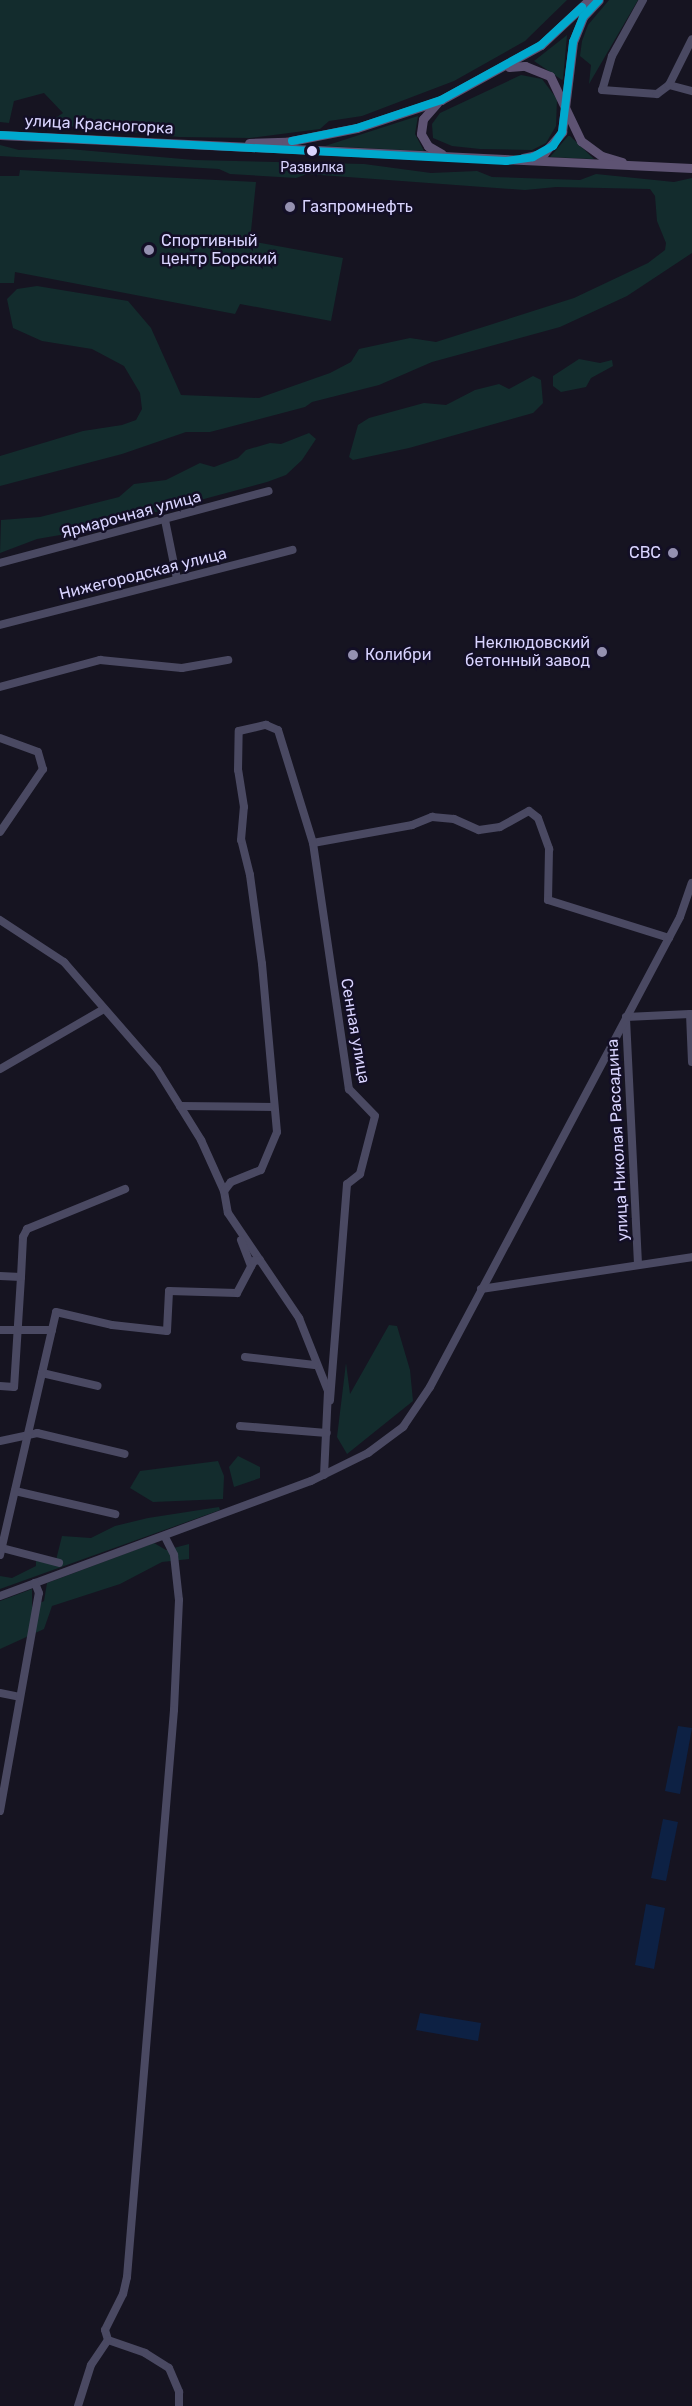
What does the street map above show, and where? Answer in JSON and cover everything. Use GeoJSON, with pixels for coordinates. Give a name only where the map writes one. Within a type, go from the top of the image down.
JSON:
{"type":"FeatureCollection","features":[{"type":"Feature","properties":{"kind":"main road"},"geometry":{"type":"LineString","coordinates":[[196,144],[286,141],[329,134],[441,100],[505,68],[564,27],[588,0]]}},
{"type":"Feature","properties":{"kind":"main road"},"geometry":{"type":"LineString","coordinates":[[506,160],[533,157],[553,146],[562,132],[577,29],[599,0]]}},
{"type":"Feature","properties":{"kind":"main road"},"geometry":{"type":"LineString","coordinates":[[505,68],[525,66],[544,72],[559,89],[575,133],[594,152],[613,160],[648,167]]}},
{"type":"Feature","properties":{"kind":"main road"},"geometry":{"type":"LineString","coordinates":[[441,100],[423,118],[421,134],[428,146],[447,157]]}},
{"type":"Feature","properties":{"kind":"main road","name":"улица Красногорка"},"geometry":{"type":"LineString","coordinates":[[0,135],[196,144]]}},
{"type":"Feature","properties":{"kind":"main road"},"geometry":{"type":"LineString","coordinates":[[196,144],[692,168]]}},
{"type":"Feature","properties":{"kind":"street"},"geometry":{"type":"LineString","coordinates":[[643,0],[612,56],[602,90],[657,93],[669,85],[692,39]]}},
{"type":"Feature","properties":{"kind":"street"},"geometry":{"type":"LineString","coordinates":[[669,85],[692,91]]}},
{"type":"Feature","properties":{"kind":"street","name":"Ярмарочная улица"},"geometry":{"type":"LineString","coordinates":[[0,563],[268,491]]}},
{"type":"Feature","properties":{"kind":"street"},"geometry":{"type":"LineString","coordinates":[[165,520],[177,579]]}},
{"type":"Feature","properties":{"kind":"street","name":"Нижегородская улица"},"geometry":{"type":"LineString","coordinates":[[0,625],[293,550]]}},
{"type":"Feature","properties":{"kind":"street"},"geometry":{"type":"LineString","coordinates":[[0,687],[100,660],[182,668],[228,660]]}},
{"type":"Feature","properties":{"kind":"street","name":"Сенная улица"},"geometry":{"type":"LineString","coordinates":[[274,1107],[261,964],[250,875],[241,840],[244,807],[238,770],[238,731],[267,725],[278,730],[313,843],[347,1081],[358,1101],[375,1116],[360,1174],[347,1184],[330,1400]]}},
{"type":"Feature","properties":{"kind":"street"},"geometry":{"type":"LineString","coordinates":[[0,738],[38,752],[43,768],[0,832]]}},
{"type":"Feature","properties":{"kind":"street"},"geometry":{"type":"LineString","coordinates":[[313,843],[412,825],[432,818],[454,819],[479,830],[500,827],[529,811],[538,818],[549,849],[548,900],[669,938]]}},
{"type":"Feature","properties":{"kind":"street"},"geometry":{"type":"LineString","coordinates":[[0,1596],[165,1537],[324,1475],[380,1445],[410,1419],[669,938],[692,883]]}},
{"type":"Feature","properties":{"kind":"street"},"geometry":{"type":"LineString","coordinates":[[0,920],[61,959],[140,1047],[180,1106],[224,1191],[251,1266]]}},
{"type":"Feature","properties":{"kind":"street"},"geometry":{"type":"LineString","coordinates":[[0,1069],[104,1009]]}},
{"type":"Feature","properties":{"kind":"street","name":"улица Николая Рассадина"},"geometry":{"type":"LineString","coordinates":[[638,1264],[626,1017],[690,1014],[692,1062]]}},
{"type":"Feature","properties":{"kind":"street"},"geometry":{"type":"LineString","coordinates":[[180,1106],[274,1107],[276,1137],[264,1166],[231,1182],[224,1191]]}},
{"type":"Feature","properties":{"kind":"street"},"geometry":{"type":"LineString","coordinates":[[0,1386],[14,1387],[23,1237],[27,1229],[125,1189]]}},
{"type":"Feature","properties":{"kind":"street"},"geometry":{"type":"LineString","coordinates":[[238,1230],[299,1318],[330,1400],[324,1475]]}},
{"type":"Feature","properties":{"kind":"street","name":"улица Николая Рассадина"},"geometry":{"type":"LineString","coordinates":[[481,1289],[692,1257]]}},
{"type":"Feature","properties":{"kind":"street"},"geometry":{"type":"LineString","coordinates":[[59,1563],[1,1552],[56,1312],[112,1325],[166,1330],[169,1291],[237,1293],[251,1266],[260,1260]]}},
{"type":"Feature","properties":{"kind":"street"},"geometry":{"type":"LineString","coordinates":[[0,1276],[21,1277]]}},
{"type":"Feature","properties":{"kind":"street"},"geometry":{"type":"LineString","coordinates":[[0,1330],[17,1332],[52,1330]]}},
{"type":"Feature","properties":{"kind":"street"},"geometry":{"type":"LineString","coordinates":[[245,1357],[315,1365]]}},
{"type":"Feature","properties":{"kind":"street"},"geometry":{"type":"LineString","coordinates":[[42,1373],[98,1386]]}},
{"type":"Feature","properties":{"kind":"street"},"geometry":{"type":"LineString","coordinates":[[240,1425],[327,1433]]}},
{"type":"Feature","properties":{"kind":"street"},"geometry":{"type":"LineString","coordinates":[[0,1441],[29,1433],[125,1454]]}},
{"type":"Feature","properties":{"kind":"street"},"geometry":{"type":"LineString","coordinates":[[15,1491],[115,1514]]}},
{"type":"Feature","properties":{"kind":"street"},"geometry":{"type":"LineString","coordinates":[[108,2340],[105,2330],[123,2294],[127,2277],[174,1710],[179,1600],[174,1555],[165,1537]]}},
{"type":"Feature","properties":{"kind":"street"},"geometry":{"type":"LineString","coordinates":[[0,1811],[39,1593],[35,1583]]}},
{"type":"Feature","properties":{"kind":"street"},"geometry":{"type":"LineString","coordinates":[[0,1693],[20,1697]]}},
{"type":"Feature","properties":{"kind":"street"},"geometry":{"type":"LineString","coordinates":[[78,2406],[91,2365],[108,2340]]}},
{"type":"Feature","properties":{"kind":"street"},"geometry":{"type":"LineString","coordinates":[[108,2340],[145,2353],[169,2368],[179,2392],[179,2406]]}},
{"type":"Feature","properties":{"kind":"green space"},"geometry":{"type":"Polygon","coordinates":[[[0,0],[567,0],[525,41],[454,81],[362,116],[329,121],[320,129],[250,138],[179,137],[56,125],[51,121],[63,113],[44,93],[14,101],[9,123],[0,122],[0,0]]]}},
{"type":"Feature","properties":{"kind":"green space"},"geometry":{"type":"Polygon","coordinates":[[[609,0],[638,0],[589,84],[591,65],[580,56],[582,41],[588,25],[609,0]]]}},
{"type":"Feature","properties":{"kind":"green space"},"geometry":{"type":"Polygon","coordinates":[[[567,35],[563,79],[562,80],[534,61],[567,35]]]}},
{"type":"Feature","properties":{"kind":"green space"},"geometry":{"type":"Polygon","coordinates":[[[521,75],[542,79],[557,99],[556,126],[546,143],[532,150],[480,149],[452,146],[433,138],[432,124],[440,113],[521,75]]]}},
{"type":"Feature","properties":{"kind":"green space"},"geometry":{"type":"Polygon","coordinates":[[[418,116],[415,134],[424,151],[325,146],[418,116]]]}},
{"type":"Feature","properties":{"kind":"green space"},"geometry":{"type":"Polygon","coordinates":[[[570,136],[594,159],[550,157],[570,136]]]}},
{"type":"Feature","properties":{"kind":"green space"},"geometry":{"type":"Polygon","coordinates":[[[0,145],[19,150],[69,149],[194,160],[364,164],[431,173],[477,171],[492,177],[580,180],[596,174],[674,182],[692,178],[692,253],[627,296],[560,327],[432,362],[379,385],[312,402],[305,407],[210,432],[186,432],[122,454],[0,486],[0,456],[83,431],[122,425],[136,420],[142,409],[140,393],[124,366],[92,349],[42,341],[13,328],[7,299],[17,289],[37,286],[128,301],[151,328],[181,395],[259,398],[330,373],[351,362],[359,349],[410,338],[436,342],[574,298],[648,263],[665,250],[666,243],[657,221],[655,196],[650,189],[556,187],[525,190],[307,174],[296,178],[230,174],[219,169],[0,156],[0,145]]]}},
{"type":"Feature","properties":{"kind":"green space","name":"Спортивный центр Борский"},"geometry":{"type":"Polygon","coordinates":[[[20,170],[256,182],[250,241],[343,258],[331,321],[240,304],[235,314],[15,272],[14,283],[0,283],[0,176],[19,176],[20,170]]]}},
{"type":"Feature","properties":{"kind":"green space"},"geometry":{"type":"Polygon","coordinates":[[[579,359],[600,363],[612,360],[613,366],[591,378],[586,387],[561,392],[553,386],[553,376],[579,359]]]}},
{"type":"Feature","properties":{"kind":"green space"},"geometry":{"type":"Polygon","coordinates":[[[533,376],[541,380],[543,403],[533,413],[409,448],[353,460],[349,457],[358,425],[369,418],[424,403],[446,405],[475,390],[499,384],[509,389],[533,376]]]}},
{"type":"Feature","properties":{"kind":"green space"},"geometry":{"type":"Polygon","coordinates":[[[309,433],[316,439],[302,460],[286,475],[89,530],[37,539],[0,553],[1,520],[40,517],[119,497],[134,484],[166,480],[200,463],[214,467],[238,458],[246,450],[270,443],[281,444],[309,433]]]}},
{"type":"Feature","properties":{"kind":"green space"},"geometry":{"type":"Polygon","coordinates":[[[389,1325],[397,1326],[410,1370],[413,1401],[347,1454],[337,1437],[346,1363],[350,1394],[389,1325]]]}},
{"type":"Feature","properties":{"kind":"green space"},"geometry":{"type":"Polygon","coordinates":[[[238,1456],[260,1467],[260,1478],[234,1487],[229,1467],[238,1456]]]}},
{"type":"Feature","properties":{"kind":"green space"},"geometry":{"type":"Polygon","coordinates":[[[218,1461],[224,1476],[223,1499],[153,1502],[130,1488],[140,1471],[218,1461]]]}},
{"type":"Feature","properties":{"kind":"green space"},"geometry":{"type":"Polygon","coordinates":[[[219,1507],[220,1510],[0,1589],[0,1576],[12,1578],[36,1566],[36,1561],[56,1560],[62,1536],[91,1538],[115,1526],[148,1518],[219,1507]]]}},
{"type":"Feature","properties":{"kind":"green space"},"geometry":{"type":"Polygon","coordinates":[[[154,1543],[166,1550],[189,1544],[189,1559],[162,1562],[120,1584],[52,1606],[44,1629],[0,1649],[0,1601],[32,1589],[32,1607],[44,1601],[47,1583],[154,1543]]]}},
{"type":"Feature","properties":{"kind":"water"},"geometry":{"type":"Polygon","coordinates":[[[678,1726],[692,1728],[680,1794],[665,1791],[678,1726]]]}},
{"type":"Feature","properties":{"kind":"water"},"geometry":{"type":"Polygon","coordinates":[[[663,1819],[678,1822],[666,1881],[651,1878],[663,1819]]]}},
{"type":"Feature","properties":{"kind":"water"},"geometry":{"type":"Polygon","coordinates":[[[646,1904],[665,1908],[654,1969],[635,1965],[646,1904]]]}},
{"type":"Feature","properties":{"kind":"water"},"geometry":{"type":"Polygon","coordinates":[[[420,2013],[481,2023],[478,2041],[416,2030],[420,2013]]]}},
{"type":"Feature","properties":{"kind":"transit line"},"geometry":{"type":"LineString","coordinates":[[0,135],[506,161],[533,157],[553,146],[562,132],[573,42],[583,17],[599,0]]}},
{"type":"Feature","properties":{"kind":"transit line"},"geometry":{"type":"LineString","coordinates":[[292,141],[357,128],[441,100],[541,45],[582,7]]}},
{"type":"Feature","properties":{"kind":"place","name":"Развилка"},"geometry":{"type":"Point","coordinates":[312,151]}},
{"type":"Feature","properties":{"kind":"place","name":"Газпромнефть"},"geometry":{"type":"Point","coordinates":[290,207]}},
{"type":"Feature","properties":{"kind":"place","name":"Спортивный центр Борский"},"geometry":{"type":"Point","coordinates":[149,250]}},
{"type":"Feature","properties":{"kind":"place","name":"СВС"},"geometry":{"type":"Point","coordinates":[673,553]}},
{"type":"Feature","properties":{"kind":"place","name":"Неклюдовский бетонный завод"},"geometry":{"type":"Point","coordinates":[602,652]}},
{"type":"Feature","properties":{"kind":"place","name":"Колибри"},"geometry":{"type":"Point","coordinates":[353,655]}}]}
